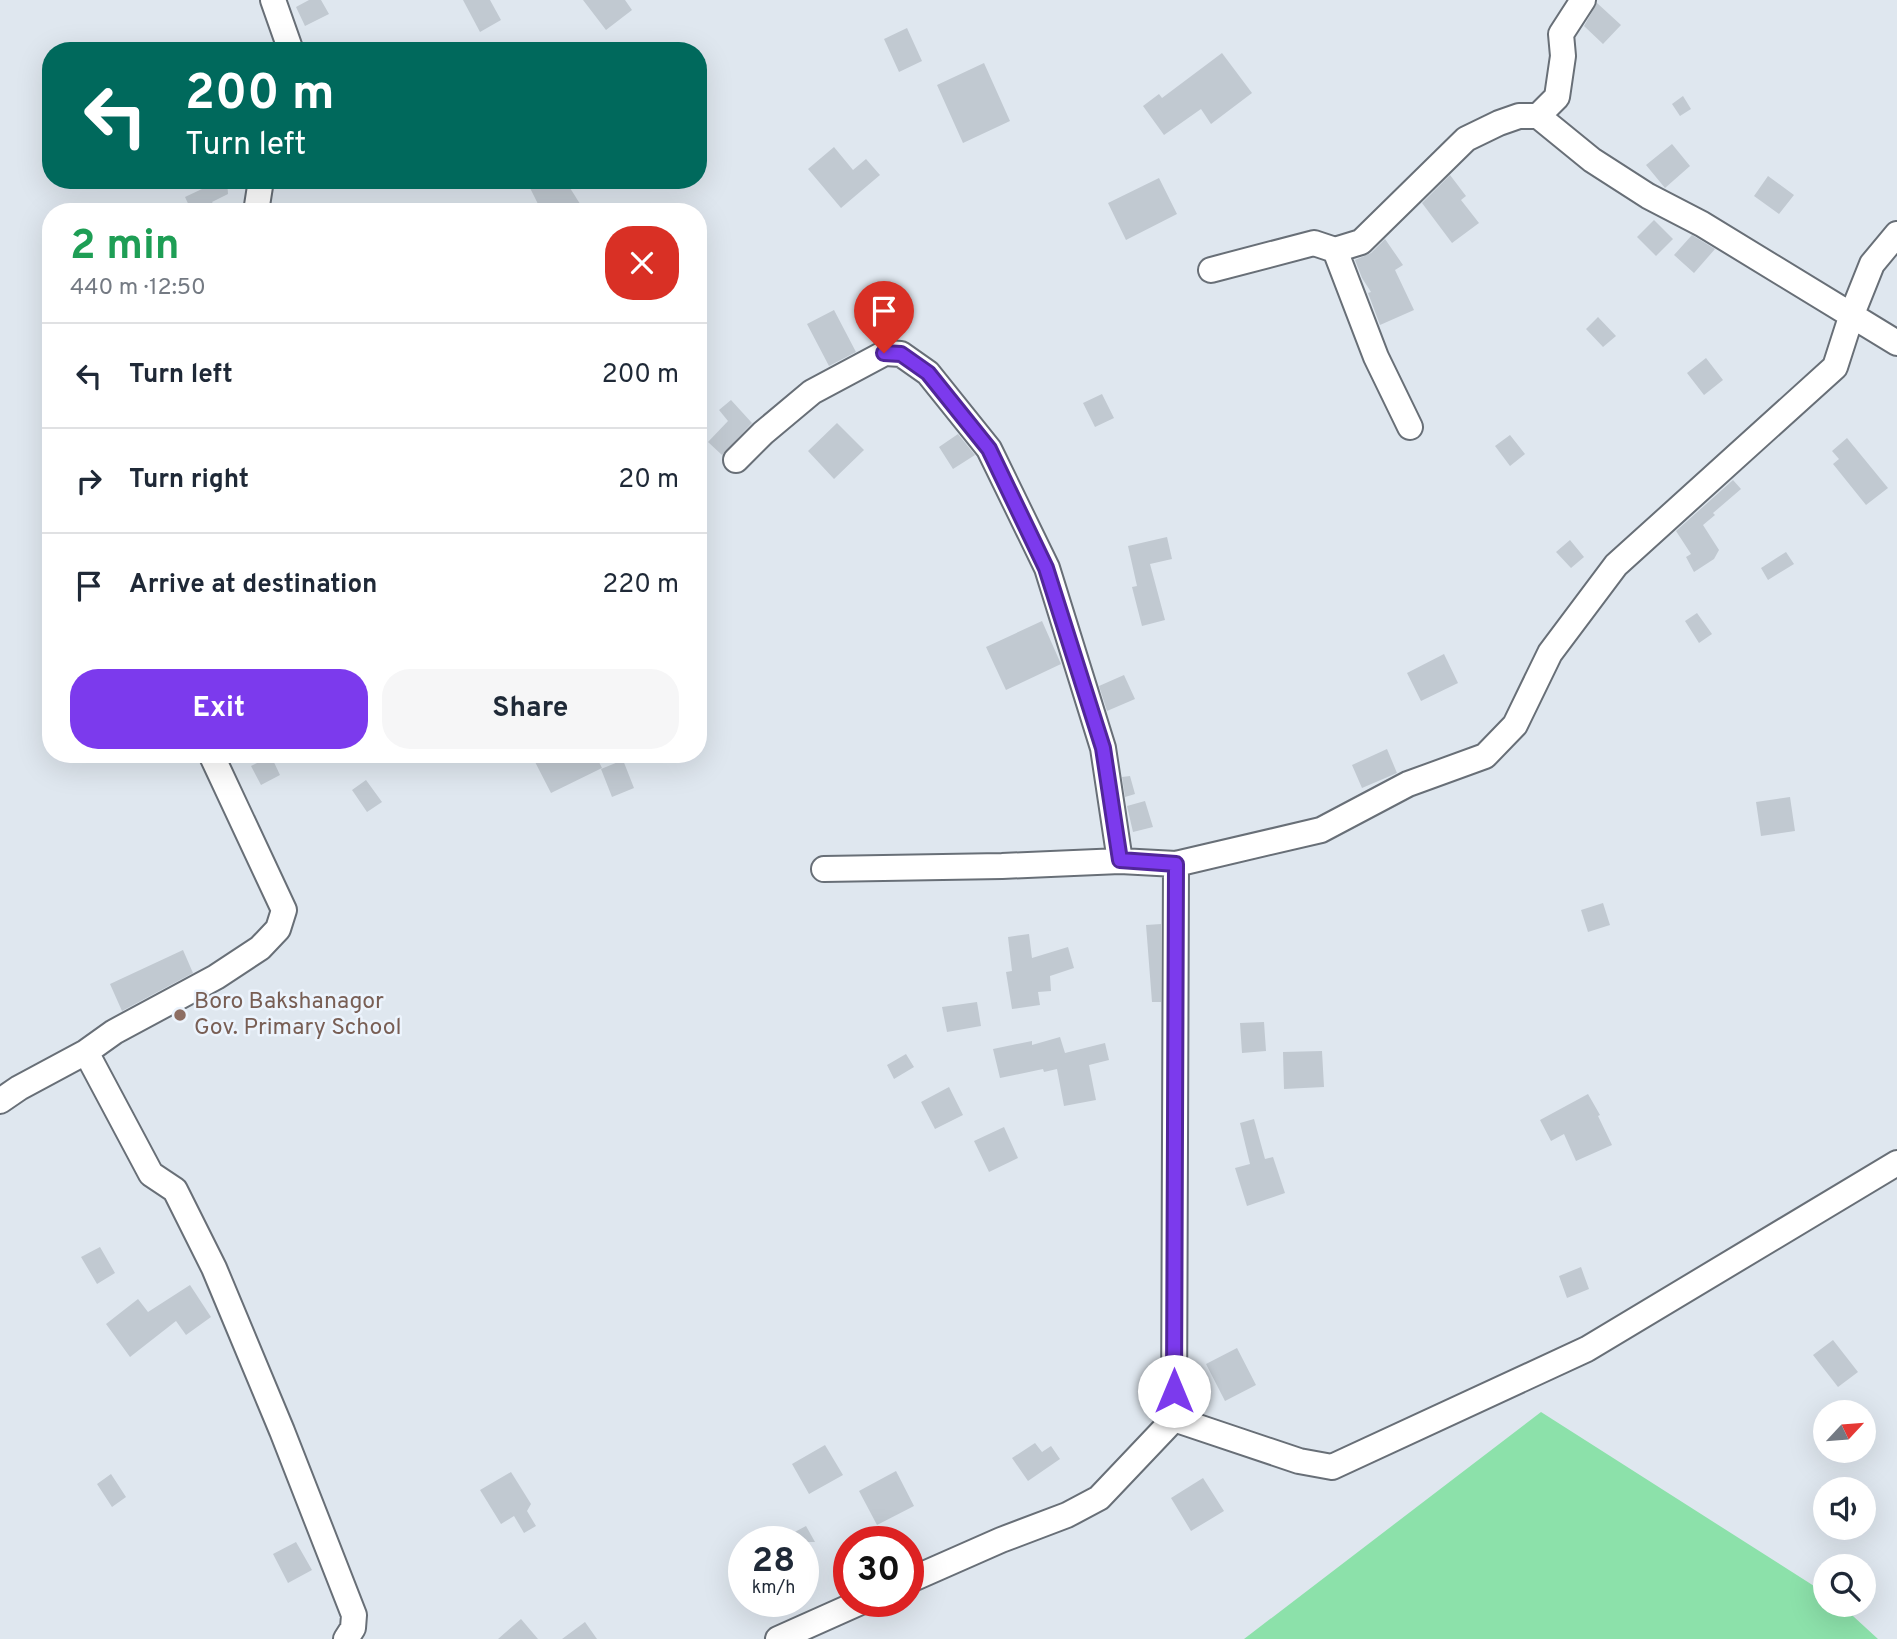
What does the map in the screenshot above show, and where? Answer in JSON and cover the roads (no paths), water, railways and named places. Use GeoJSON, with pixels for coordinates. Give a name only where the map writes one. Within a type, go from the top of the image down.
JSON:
{"type":"FeatureCollection","features":[{"type":"Feature","properties":{"kind":"street"},"geometry":{"type":"LineString","coordinates":[[273,0],[288,42]]}},
{"type":"Feature","properties":{"kind":"street"},"geometry":{"type":"LineString","coordinates":[[1538,116],[1557,97],[1563,56],[1561,34],[1583,0]]}},
{"type":"Feature","properties":{"kind":"street"},"geometry":{"type":"LineString","coordinates":[[1211,270],[1314,243],[1335,250],[1361,242],[1466,139],[1499,122],[1520,116],[1538,116],[1603,168],[1852,314],[1897,344]]}},
{"type":"Feature","properties":{"kind":"street"},"geometry":{"type":"LineString","coordinates":[[824,869],[1002,866],[1120,860],[1176,864],[1321,830],[1408,784],[1485,756],[1515,725],[1550,653],[1616,565],[1835,367],[1872,264],[1897,234]]}},
{"type":"Feature","properties":{"kind":"street"},"geometry":{"type":"LineString","coordinates":[[1335,250],[1376,357],[1410,427]]}},
{"type":"Feature","properties":{"kind":"street"},"geometry":{"type":"LineString","coordinates":[[736,460],[763,433],[812,392],[884,353],[901,354],[928,373],[989,449],[1046,568],[1103,748],[1120,860]]}},
{"type":"Feature","properties":{"kind":"street"},"geometry":{"type":"LineString","coordinates":[[0,1101],[86,1052],[114,1032],[216,977],[260,948],[278,929],[284,910],[215,763]]}},
{"type":"Feature","properties":{"kind":"street"},"geometry":{"type":"LineString","coordinates":[[924,1574],[1001,1540],[1068,1515],[1099,1498],[1174,1419],[1176,864]]}},
{"type":"Feature","properties":{"kind":"street"},"geometry":{"type":"LineString","coordinates":[[86,1052],[151,1174],[175,1190],[214,1268],[354,1615],[354,1628],[346,1639]]}},
{"type":"Feature","properties":{"kind":"street"},"geometry":{"type":"LineString","coordinates":[[1174,1419],[1299,1461],[1332,1467],[1587,1349],[1897,1163]]}},
{"type":"Feature","properties":{"kind":"street"},"geometry":{"type":"LineString","coordinates":[[778,1639],[833,1614]]}},
{"type":"Feature","properties":{"kind":"place","name":"Boro Bakshanagor Gov. Primary School"},"geometry":{"type":"Point","coordinates":[180,1015]}}]}
